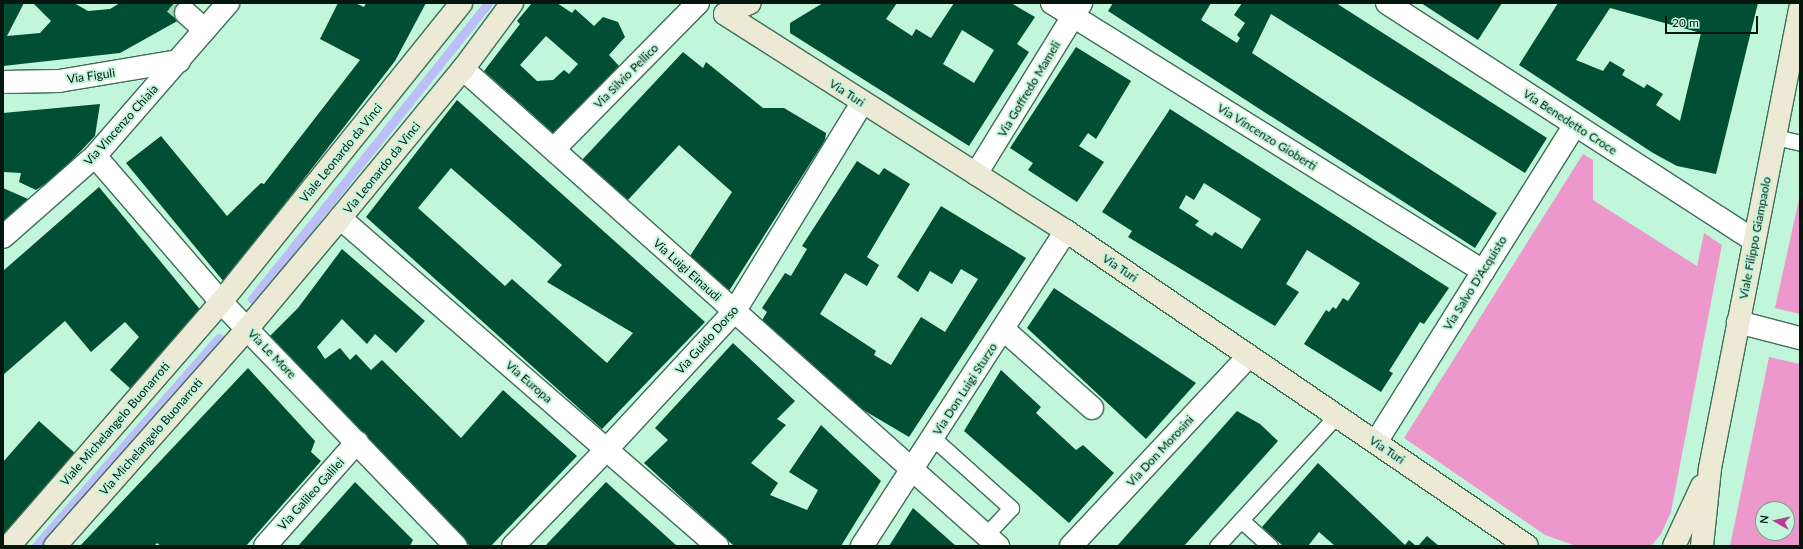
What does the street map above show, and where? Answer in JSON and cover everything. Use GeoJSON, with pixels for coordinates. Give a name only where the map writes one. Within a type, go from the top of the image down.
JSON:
{"type":"FeatureCollection","features":[{"type":"Feature","properties":{"kind":"street","name":"Via Vincenzo Chiaia"},"geometry":{"type":"LineString","coordinates":[[3,237],[96,156],[228,3]]}},
{"type":"Feature","properties":{"kind":"street","name":"Viale Leonardo da Vinci"},"geometry":{"type":"LineString","coordinates":[[221,302],[461,3]]}},
{"type":"Feature","properties":{"kind":"street","name":"Via Leonardo da Vinci"},"geometry":{"type":"LineString","coordinates":[[247,329],[463,69],[512,3]]}},
{"type":"Feature","properties":{"kind":"street","name":"Via Silvio Pellico"},"geometry":{"type":"LineString","coordinates":[[554,150],[698,3]]}},
{"type":"Feature","properties":{"kind":"street","name":"Via Turi"},"geometry":{"type":"LineString","coordinates":[[703,3],[725,14],[862,103],[1066,231],[1376,442],[1517,543]]}},
{"type":"Feature","properties":{"kind":"street"},"geometry":{"type":"LineString","coordinates":[[725,14],[750,3]]}},
{"type":"Feature","properties":{"kind":"street","name":"Via Vincenzo Gioberti"},"geometry":{"type":"LineString","coordinates":[[1052,3],[1077,10],[1483,271]]}},
{"type":"Feature","properties":{"kind":"street","name":"Via Benedetto Croce"},"geometry":{"type":"LineString","coordinates":[[1387,3],[1754,240]]}},
{"type":"Feature","properties":{"kind":"street","name":"Viale Filippo Giampaolo"},"geometry":{"type":"LineString","coordinates":[[1710,468],[1800,9]]}},
{"type":"Feature","properties":{"kind":"street","name":"Via Goffredo Mameli"},"geometry":{"type":"LineString","coordinates":[[976,174],[1077,10]]}},
{"type":"Feature","properties":{"kind":"street"},"geometry":{"type":"LineString","coordinates":[[186,13],[205,30]]}},
{"type":"Feature","properties":{"kind":"street","name":"Via Figuli"},"geometry":{"type":"LineString","coordinates":[[3,82],[59,81],[179,61]]}},
{"type":"Feature","properties":{"kind":"street","name":"Via Luigi Einaudi"},"geometry":{"type":"LineString","coordinates":[[463,69],[992,541]]}},
{"type":"Feature","properties":{"kind":"street","name":"Via Guido Dorso"},"geometry":{"type":"LineString","coordinates":[[513,546],[607,449],[734,312],[862,103]]}},
{"type":"Feature","properties":{"kind":"street","name":"Via Salvo D'Acquisto"},"geometry":{"type":"LineString","coordinates":[[1376,442],[1575,125]]}},
{"type":"Feature","properties":{"kind":"street","name":"Via Le More"},"geometry":{"type":"LineString","coordinates":[[96,156],[221,302],[456,546]]}},
{"type":"Feature","properties":{"kind":"street","name":"Via Europa"},"geometry":{"type":"LineString","coordinates":[[340,218],[717,546]]}},
{"type":"Feature","properties":{"kind":"street","name":"Via Don Luigi Sturzo"},"geometry":{"type":"LineString","coordinates":[[862,546],[1066,231]]}},
{"type":"Feature","properties":{"kind":"street","name":"Viale Michelangelo Buonarroti"},"geometry":{"type":"LineString","coordinates":[[9,546],[221,302]]}},
{"type":"Feature","properties":{"kind":"street"},"geometry":{"type":"LineString","coordinates":[[1738,322],[1800,338]]}},
{"type":"Feature","properties":{"kind":"street","name":"Via Michelangelo Buonarroti"},"geometry":{"type":"LineString","coordinates":[[55,546],[247,329]]}},
{"type":"Feature","properties":{"kind":"street"},"geometry":{"type":"LineString","coordinates":[[1003,329],[1092,408]]}},
{"type":"Feature","properties":{"kind":"street","name":"Via Don Morosini"},"geometry":{"type":"LineString","coordinates":[[1071,546],[1248,356]]}},
{"type":"Feature","properties":{"kind":"street","name":"Via Galileo Galilei"},"geometry":{"type":"LineString","coordinates":[[265,546],[357,442]]}},
{"type":"Feature","properties":{"kind":"street"},"geometry":{"type":"LineString","coordinates":[[1674,546],[1710,468]]}},
{"type":"Feature","properties":{"kind":"street"},"geometry":{"type":"LineString","coordinates":[[1702,546],[1710,468]]}},
{"type":"Feature","properties":{"kind":"lane"},"geometry":{"type":"LineString","coordinates":[[1775,137],[1800,143]]}},
{"type":"Feature","properties":{"kind":"lane"},"geometry":{"type":"LineString","coordinates":[[1217,546],[1336,416]]}},
{"type":"Feature","properties":{"kind":"lane"},"geometry":{"type":"LineString","coordinates":[[933,438],[1011,508],[992,541]]}},
{"type":"Feature","properties":{"kind":"lane"},"geometry":{"type":"LineString","coordinates":[[1241,520],[1270,546]]}},
{"type":"Feature","properties":{"kind":"shaded area"},"geometry":{"type":"Polygon","coordinates":[[[1583,154],[1593,160],[1593,200],[1697,266],[1704,233],[1722,245],[1671,512],[1661,534],[1651,546],[1576,546],[1545,535],[1404,438],[1583,154]]]}},
{"type":"Feature","properties":{"kind":"shaded area"},"geometry":{"type":"Polygon","coordinates":[[[1800,195],[1800,314],[1775,308],[1800,195]]]}},
{"type":"Feature","properties":{"kind":"shaded area"},"geometry":{"type":"Polygon","coordinates":[[[1769,357],[1800,364],[1800,546],[1730,546],[1769,357]]]}},
{"type":"Feature","properties":{"kind":"building"},"geometry":{"type":"Polygon","coordinates":[[[3,3],[24,3],[7,36],[40,33],[51,21],[33,3],[74,3],[88,11],[110,9],[120,3],[194,3],[181,19],[120,53],[3,66],[3,3]]]}},
{"type":"Feature","properties":{"kind":"building"},"geometry":{"type":"Polygon","coordinates":[[[338,3],[355,3],[364,7],[366,3],[426,3],[395,61],[224,282],[126,163],[161,136],[227,216],[261,183],[264,184],[360,60],[320,39],[338,3]]]}},
{"type":"Feature","properties":{"kind":"building"},"geometry":{"type":"Polygon","coordinates":[[[532,3],[557,3],[572,13],[575,9],[594,26],[603,17],[618,22],[625,37],[609,55],[619,66],[554,134],[484,71],[520,24],[517,21],[532,3]],[[546,36],[520,65],[537,81],[553,80],[564,70],[569,74],[578,64],[546,36]]]}},
{"type":"Feature","properties":{"kind":"building"},"geometry":{"type":"Polygon","coordinates":[[[823,3],[897,3],[886,19],[912,36],[916,29],[931,38],[954,3],[1011,3],[1035,17],[1017,44],[1029,52],[969,146],[790,33],[790,23],[823,3]],[[962,30],[943,64],[974,83],[994,50],[962,30]]]}},
{"type":"Feature","properties":{"kind":"building"},"geometry":{"type":"Polygon","coordinates":[[[1113,3],[1211,3],[1201,20],[1237,43],[1240,38],[1237,35],[1245,23],[1234,15],[1242,3],[1336,3],[1547,138],[1525,173],[1271,14],[1252,53],[1497,213],[1475,248],[1108,11],[1113,3]]]}},
{"type":"Feature","properties":{"kind":"building"},"geometry":{"type":"Polygon","coordinates":[[[1421,3],[1502,3],[1478,40],[1421,3]]]}},
{"type":"Feature","properties":{"kind":"building"},"geometry":{"type":"Polygon","coordinates":[[[1558,3],[1758,3],[1716,174],[1677,166],[1653,153],[1519,65],[1558,3]],[[1610,8],[1576,60],[1603,71],[1610,61],[1625,70],[1622,75],[1644,88],[1647,84],[1663,94],[1656,105],[1680,121],[1701,33],[1610,8]]]}},
{"type":"Feature","properties":{"kind":"building"},"geometry":{"type":"Polygon","coordinates":[[[1076,47],[1131,81],[1096,139],[1088,133],[1079,146],[1104,162],[1077,202],[1028,170],[1033,163],[1010,148],[1076,47]]]}},
{"type":"Feature","properties":{"kind":"building"},"geometry":{"type":"Polygon","coordinates":[[[683,52],[703,68],[706,62],[763,108],[784,108],[826,133],[825,140],[729,291],[690,256],[732,192],[679,145],[627,201],[582,160],[683,52]]]}},
{"type":"Feature","properties":{"kind":"building"},"geometry":{"type":"Polygon","coordinates":[[[457,100],[705,322],[602,429],[366,217],[457,100]],[[451,168],[418,208],[505,286],[512,279],[607,363],[633,333],[547,282],[562,265],[451,168]]]}},
{"type":"Feature","properties":{"kind":"building"},"geometry":{"type":"Polygon","coordinates":[[[100,104],[95,136],[57,176],[36,190],[19,182],[21,173],[3,172],[3,113],[100,104]]]}},
{"type":"Feature","properties":{"kind":"building"},"geometry":{"type":"Polygon","coordinates":[[[1170,109],[1449,288],[1424,324],[1420,322],[1389,371],[1393,373],[1381,392],[1304,344],[1326,310],[1329,312],[1333,307],[1336,309],[1343,298],[1348,301],[1360,283],[1307,250],[1286,284],[1299,292],[1275,326],[1128,237],[1132,231],[1102,212],[1170,109]],[[1204,183],[1194,200],[1186,195],[1179,208],[1199,221],[1195,225],[1212,236],[1215,232],[1242,249],[1261,219],[1204,183]]]}},
{"type":"Feature","properties":{"kind":"building"},"geometry":{"type":"Polygon","coordinates":[[[857,161],[879,175],[884,168],[910,184],[867,257],[879,265],[867,286],[845,273],[820,314],[876,351],[874,355],[891,365],[921,317],[945,332],[978,279],[961,269],[952,284],[930,271],[918,292],[897,277],[941,206],[1026,258],[909,437],[843,398],[761,322],[767,312],[762,308],[785,273],[791,276],[807,249],[802,246],[857,161]]]}},
{"type":"Feature","properties":{"kind":"building"},"geometry":{"type":"Polygon","coordinates":[[[99,187],[203,313],[132,390],[110,370],[139,337],[125,322],[91,352],[65,321],[3,375],[3,271],[99,187]]]}},
{"type":"Feature","properties":{"kind":"building"},"geometry":{"type":"Polygon","coordinates":[[[3,188],[28,199],[3,222],[3,188]]]}},
{"type":"Feature","properties":{"kind":"building"},"geometry":{"type":"Polygon","coordinates":[[[342,249],[425,321],[396,353],[375,334],[367,344],[342,319],[317,347],[325,359],[340,348],[350,360],[356,354],[371,370],[382,360],[461,438],[503,390],[577,456],[491,546],[470,546],[270,336],[298,308],[342,249]]]}},
{"type":"Feature","properties":{"kind":"building"},"geometry":{"type":"Polygon","coordinates":[[[1054,288],[1196,383],[1146,439],[1027,328],[1054,288]]]}},
{"type":"Feature","properties":{"kind":"building"},"geometry":{"type":"Polygon","coordinates":[[[733,343],[795,401],[777,419],[786,425],[751,463],[778,483],[770,495],[807,510],[818,490],[789,472],[821,425],[881,481],[841,546],[734,546],[644,463],[668,440],[655,428],[733,343]]]}},
{"type":"Feature","properties":{"kind":"building"},"geometry":{"type":"Polygon","coordinates":[[[248,368],[315,441],[311,452],[321,461],[246,546],[161,546],[157,543],[154,546],[80,546],[248,368]]]}},
{"type":"Feature","properties":{"kind":"building"},"geometry":{"type":"Polygon","coordinates":[[[1001,370],[1041,407],[1036,413],[1076,450],[1083,445],[1114,473],[1069,523],[964,431],[1001,370]]]}},
{"type":"Feature","properties":{"kind":"building"},"geometry":{"type":"Polygon","coordinates":[[[1237,411],[1260,424],[1278,441],[1184,546],[1117,546],[1237,411]]]}},
{"type":"Feature","properties":{"kind":"building"},"geometry":{"type":"Polygon","coordinates":[[[39,421],[76,454],[3,535],[3,462],[39,421]]]}},
{"type":"Feature","properties":{"kind":"building"},"geometry":{"type":"Polygon","coordinates":[[[1318,463],[1405,545],[1409,540],[1416,546],[1335,546],[1319,532],[1308,546],[1283,546],[1262,527],[1318,463]]]}},
{"type":"Feature","properties":{"kind":"building"},"geometry":{"type":"Polygon","coordinates":[[[355,482],[413,540],[410,546],[298,546],[355,482]]]}},
{"type":"Feature","properties":{"kind":"building"},"geometry":{"type":"Polygon","coordinates":[[[606,482],[677,546],[545,546],[606,482]]]}},
{"type":"Feature","properties":{"kind":"building"},"geometry":{"type":"Polygon","coordinates":[[[913,508],[956,546],[889,546],[913,508]]]}},
{"type":"Feature","properties":{"kind":"building"},"geometry":{"type":"Polygon","coordinates":[[[1427,536],[1439,546],[1418,546],[1427,536]]]}},
{"type":"Feature","properties":{"kind":"waterway"},"geometry":{"type":"LineString","coordinates":[[252,299],[488,3]]}},
{"type":"Feature","properties":{"kind":"waterway"},"geometry":{"type":"LineString","coordinates":[[36,546],[219,338]]}},
{"type":"Feature","properties":{"kind":"tunnel"},"geometry":{"type":"LineString","coordinates":[[174,3],[186,13]]}}]}
